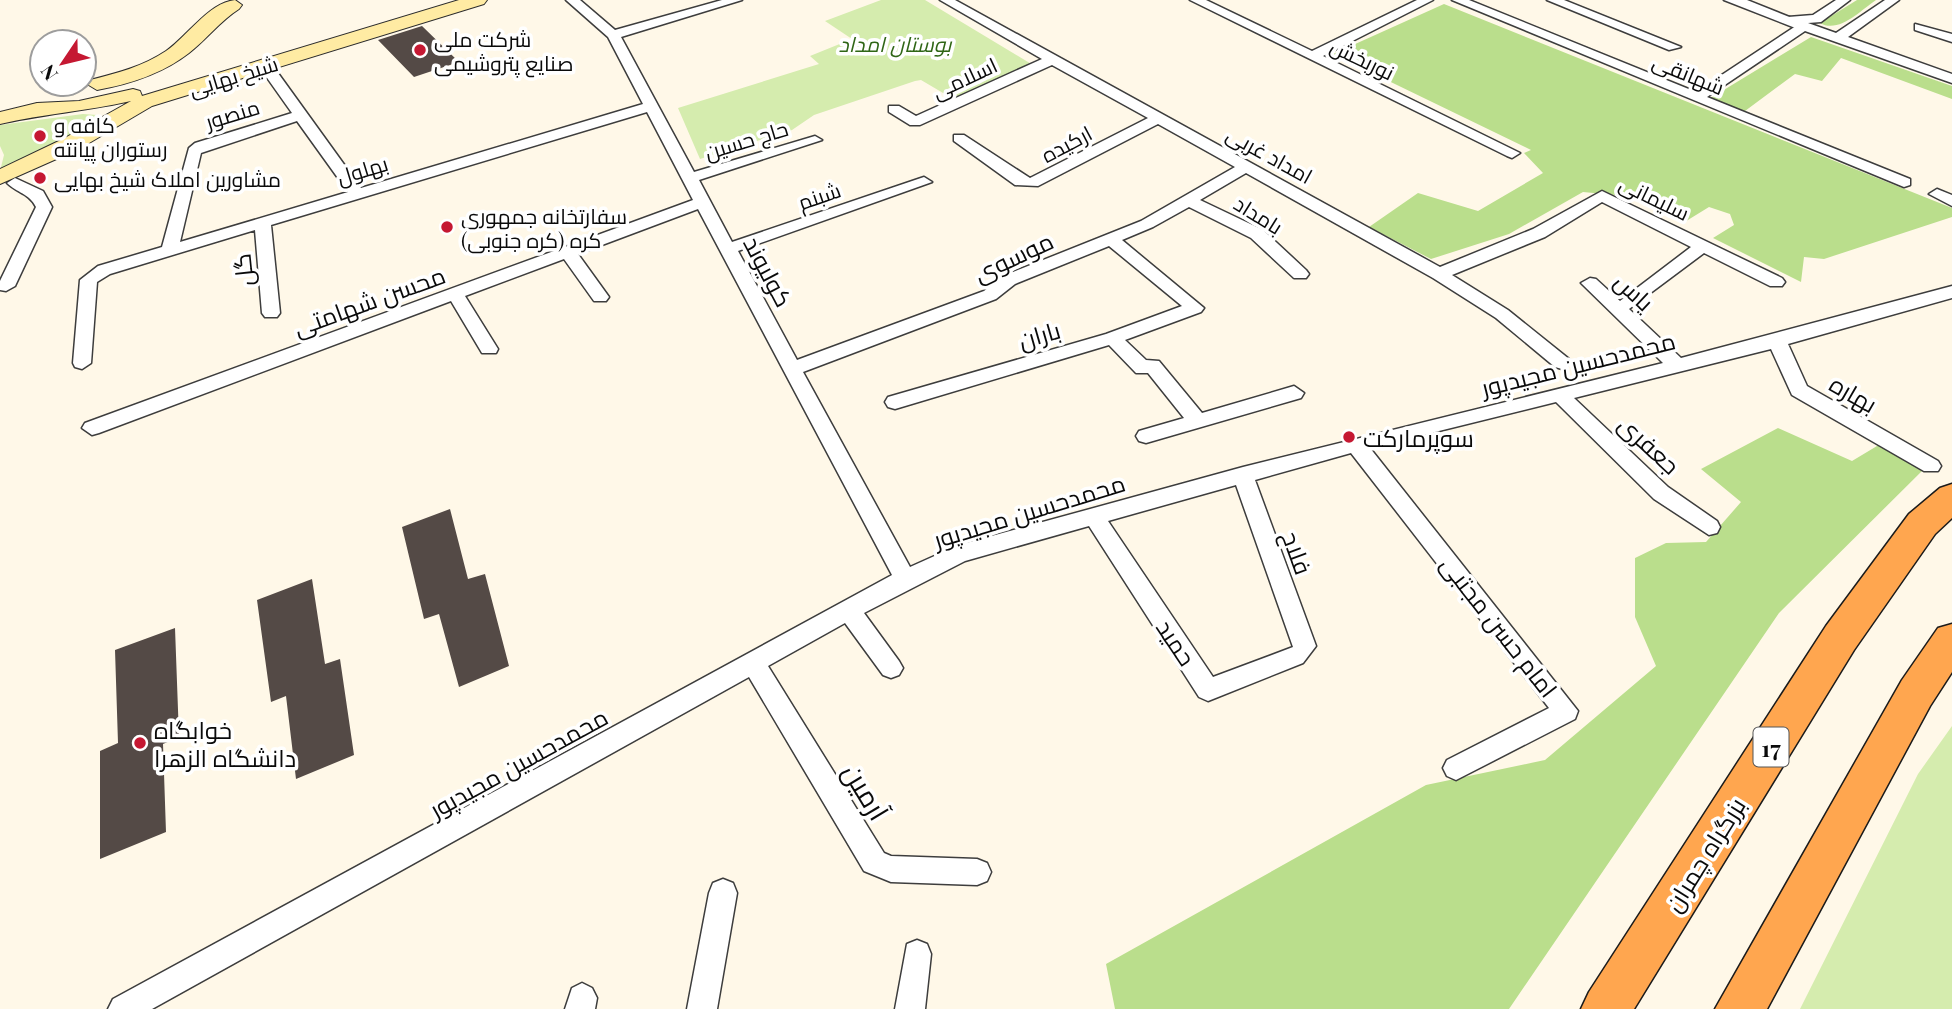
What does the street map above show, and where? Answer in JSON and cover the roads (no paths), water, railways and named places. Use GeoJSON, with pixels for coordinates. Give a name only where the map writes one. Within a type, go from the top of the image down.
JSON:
{"type":"FeatureCollection","features":[{"type":"Feature","properties":{"kind":"highway","name":"بزرگراه چمران"},"geometry":{"type":"LineString","coordinates":[[1606,1009],[1840,638],[1922,524],[1942,481]]}},
{"type":"Feature","properties":{"kind":"highway"},"geometry":{"type":"LineString","coordinates":[[1740,1009],[1916,693],[1952,640]]}},
{"type":"Feature","properties":{"kind":"main road","name":"شیخ بهایی"},"geometry":{"type":"LineString","coordinates":[[0,118],[37,108],[79,107],[156,89],[453,0]]}},
{"type":"Feature","properties":{"kind":"main road","name":"شیخ بهایی"},"geometry":{"type":"LineString","coordinates":[[5,183],[52,160],[71,144],[145,102],[478,0]]}},
{"type":"Feature","properties":{"kind":"main road"},"geometry":{"type":"LineString","coordinates":[[37,108],[120,86],[168,65],[192,48],[236,3]]}},
{"type":"Feature","properties":{"kind":"main road"},"geometry":{"type":"LineString","coordinates":[[0,102],[104,83],[155,67],[184,47],[215,15],[236,3]]}},
{"type":"Feature","properties":{"kind":"street","name":"کولیوند"},"geometry":{"type":"LineString","coordinates":[[572,0],[612,35],[905,579]]}},
{"type":"Feature","properties":{"kind":"street"},"geometry":{"type":"LineString","coordinates":[[612,35],[736,0]]}},
{"type":"Feature","properties":{"kind":"street","name":"امداد غربی"},"geometry":{"type":"LineString","coordinates":[[946,0],[1439,274],[1502,314],[1562,363]]}},
{"type":"Feature","properties":{"kind":"street","name":"نوربخش"},"geometry":{"type":"LineString","coordinates":[[1196,0],[1512,153]]}},
{"type":"Feature","properties":{"kind":"street"},"geometry":{"type":"LineString","coordinates":[[1312,56],[1427,0]]}},
{"type":"Feature","properties":{"kind":"street","name":"شهانقی"},"geometry":{"type":"LineString","coordinates":[[1458,0],[1904,182]]}},
{"type":"Feature","properties":{"kind":"street"},"geometry":{"type":"LineString","coordinates":[[1553,0],[1674,47]]}},
{"type":"Feature","properties":{"kind":"street"},"geometry":{"type":"LineString","coordinates":[[1732,0],[1952,79]]}},
{"type":"Feature","properties":{"kind":"street"},"geometry":{"type":"LineString","coordinates":[[1838,38],[1893,0]]}},
{"type":"Feature","properties":{"kind":"street"},"geometry":{"type":"LineString","coordinates":[[1782,18],[1810,21],[1840,1]]}},
{"type":"Feature","properties":{"kind":"street"},"geometry":{"type":"LineString","coordinates":[[1696,98],[1804,26]]}},
{"type":"Feature","properties":{"kind":"street"},"geometry":{"type":"LineString","coordinates":[[1920,27],[1952,38]]}},
{"type":"Feature","properties":{"kind":"street"},"geometry":{"type":"LineString","coordinates":[[1937,73],[1952,59]]}},
{"type":"Feature","properties":{"kind":"street","name":"اسلامی"},"geometry":{"type":"LineString","coordinates":[[894,110],[915,122],[1053,60]]}},
{"type":"Feature","properties":{"kind":"street"},"geometry":{"type":"LineString","coordinates":[[265,65],[357,194]]}},
{"type":"Feature","properties":{"kind":"street","name":"بهلول"},"geometry":{"type":"LineString","coordinates":[[82,363],[89,280],[104,270],[651,106]]}},
{"type":"Feature","properties":{"kind":"street","name":"منصور"},"geometry":{"type":"LineString","coordinates":[[170,250],[194,151],[200,145],[301,115]]}},
{"type":"Feature","properties":{"kind":"street","name":"ارکیده"},"geometry":{"type":"LineString","coordinates":[[959,138],[1021,182],[1032,183],[1159,118]]}},
{"type":"Feature","properties":{"kind":"street","name":"حاج حسین"},"geometry":{"type":"LineString","coordinates":[[689,178],[815,140]]}},
{"type":"Feature","properties":{"kind":"street","name":"موسوی"},"geometry":{"type":"LineString","coordinates":[[792,369],[990,295],[1009,280],[1147,224],[1246,167]]}},
{"type":"Feature","properties":{"kind":"street","name":"شبنم"},"geometry":{"type":"LineString","coordinates":[[728,249],[924,181]]}},
{"type":"Feature","properties":{"kind":"street"},"geometry":{"type":"LineString","coordinates":[[5,183],[37,194],[44,207],[6,286]]}},
{"type":"Feature","properties":{"kind":"street","name":"سلیمانی"},"geometry":{"type":"LineString","coordinates":[[1439,274],[1539,233],[1602,196],[1776,282]]}},
{"type":"Feature","properties":{"kind":"street","name":"بامداد"},"geometry":{"type":"LineString","coordinates":[[1188,200],[1257,234],[1300,274]]}},
{"type":"Feature","properties":{"kind":"street","name":"محسن شهامتی"},"geometry":{"type":"LineString","coordinates":[[92,428],[702,202]]}},
{"type":"Feature","properties":{"kind":"street","name":"گل"},"geometry":{"type":"LineString","coordinates":[[262,222],[271,313]]}},
{"type":"Feature","properties":{"kind":"street","name":"باران"},"geometry":{"type":"LineString","coordinates":[[895,402],[1112,338],[1195,308],[1111,239]]}},
{"type":"Feature","properties":{"kind":"street"},"geometry":{"type":"LineString","coordinates":[[1627,304],[1703,246]]}},
{"type":"Feature","properties":{"kind":"street"},"geometry":{"type":"LineString","coordinates":[[568,252],[600,297]]}},
{"type":"Feature","properties":{"kind":"street","name":"یاس"},"geometry":{"type":"LineString","coordinates":[[1590,283],[1677,365]]}},
{"type":"Feature","properties":{"kind":"street","name":"محمدحسین مجیدپور"},"geometry":{"type":"LineString","coordinates":[[123,1009],[905,579],[959,554],[1356,445],[1777,341],[1952,292]]}},
{"type":"Feature","properties":{"kind":"street"},"geometry":{"type":"LineString","coordinates":[[455,295],[489,349]]}},
{"type":"Feature","properties":{"kind":"street"},"geometry":{"type":"LineString","coordinates":[[1112,338],[1143,368],[1152,365],[1197,420]]}},
{"type":"Feature","properties":{"kind":"street","name":"بهاره"},"geometry":{"type":"LineString","coordinates":[[1777,341],[1799,390],[1942,481]]}},
{"type":"Feature","properties":{"kind":"street"},"geometry":{"type":"LineString","coordinates":[[1146,436],[1294,393]]}},
{"type":"Feature","properties":{"kind":"street","name":"جعفری"},"geometry":{"type":"LineString","coordinates":[[1559,394],[1661,493],[1709,527]]}},
{"type":"Feature","properties":{"kind":"street","name":"امام حسن مجتبی"},"geometry":{"type":"LineString","coordinates":[[1356,445],[1566,711],[1456,768]]}},
{"type":"Feature","properties":{"kind":"street","name":"فلاح"},"geometry":{"type":"LineString","coordinates":[[1243,475],[1299,651]]}},
{"type":"Feature","properties":{"kind":"street","name":"حمید"},"geometry":{"type":"LineString","coordinates":[[1094,517],[1208,690],[1299,651]]}},
{"type":"Feature","properties":{"kind":"street"},"geometry":{"type":"LineString","coordinates":[[849,610],[891,668]]}},
{"type":"Feature","properties":{"kind":"street","name":"آرمین"},"geometry":{"type":"LineString","coordinates":[[753,663],[874,862],[891,869],[977,872]]}},
{"type":"Feature","properties":{"kind":"street"},"geometry":{"type":"LineString","coordinates":[[702,1009],[723,893]]}},
{"type":"Feature","properties":{"kind":"street"},"geometry":{"type":"LineString","coordinates":[[910,1009],[917,954]]}},
{"type":"Feature","properties":{"kind":"place","name":"شرکت ملی صنایع پتروشیمی"},"geometry":{"type":"Point","coordinates":[420,50]}},
{"type":"Feature","properties":{"kind":"place","name":"کافه و رستوران پیانته"},"geometry":{"type":"Point","coordinates":[40,136]}},
{"type":"Feature","properties":{"kind":"place","name":"مشاورین املاک شیخ بهایی"},"geometry":{"type":"Point","coordinates":[40,178]}},
{"type":"Feature","properties":{"kind":"place","name":"سفارتخانه جمهوری کره (کره جنوبی)"},"geometry":{"type":"Point","coordinates":[447,227]}},
{"type":"Feature","properties":{"kind":"place","name":"سوپرمارکت"},"geometry":{"type":"Point","coordinates":[1349,437]}},
{"type":"Feature","properties":{"kind":"place","name":"خوابگاه دانشگاه الزهرا"},"geometry":{"type":"Point","coordinates":[140,743]}},
{"type":"Feature","properties":{"kind":"park label","name":"بوستان امداد"},"geometry":{"type":"Point","coordinates":[895,43]}}]}
